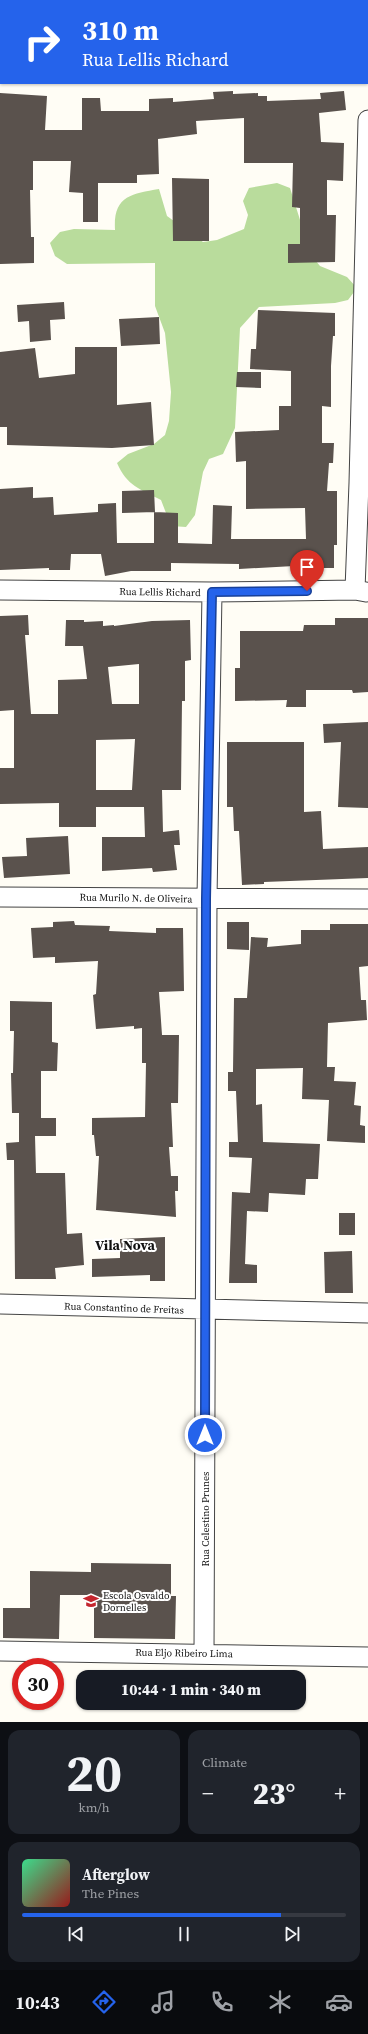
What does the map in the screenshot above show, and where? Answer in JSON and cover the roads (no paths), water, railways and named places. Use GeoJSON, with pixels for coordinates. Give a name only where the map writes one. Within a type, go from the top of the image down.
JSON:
{"type":"FeatureCollection","features":[{"type":"Feature","properties":{"kind":"street"},"geometry":{"type":"LineString","coordinates":[[361,591],[364,484],[368,120]]}},
{"type":"Feature","properties":{"kind":"street","name":"Rua Lellis Richard"},"geometry":{"type":"LineString","coordinates":[[0,590],[212,592],[361,591]]}},
{"type":"Feature","properties":{"kind":"street","name":"Rua Celestino Prunes"},"geometry":{"type":"LineString","coordinates":[[204,1654],[206,899],[212,592]]}},
{"type":"Feature","properties":{"kind":"street","name":"Rua Murilo N. de Oliveira"},"geometry":{"type":"LineString","coordinates":[[0,897],[368,899]]}},
{"type":"Feature","properties":{"kind":"street","name":"Rua Constantino de Freitas"},"geometry":{"type":"LineString","coordinates":[[0,1304],[368,1313]]}},
{"type":"Feature","properties":{"kind":"street","name":"Rua Eljo Ribeiro Lima"},"geometry":{"type":"LineString","coordinates":[[0,1651],[368,1657]]}},
{"type":"Feature","properties":{"kind":"place","name":"Escola Osvaldo Dornelles"},"geometry":{"type":"Point","coordinates":[91,1601]}},
{"type":"Feature","properties":{"kind":"district","name":"Vila Nova"},"geometry":{"type":"Point","coordinates":[125,1245]}}]}
